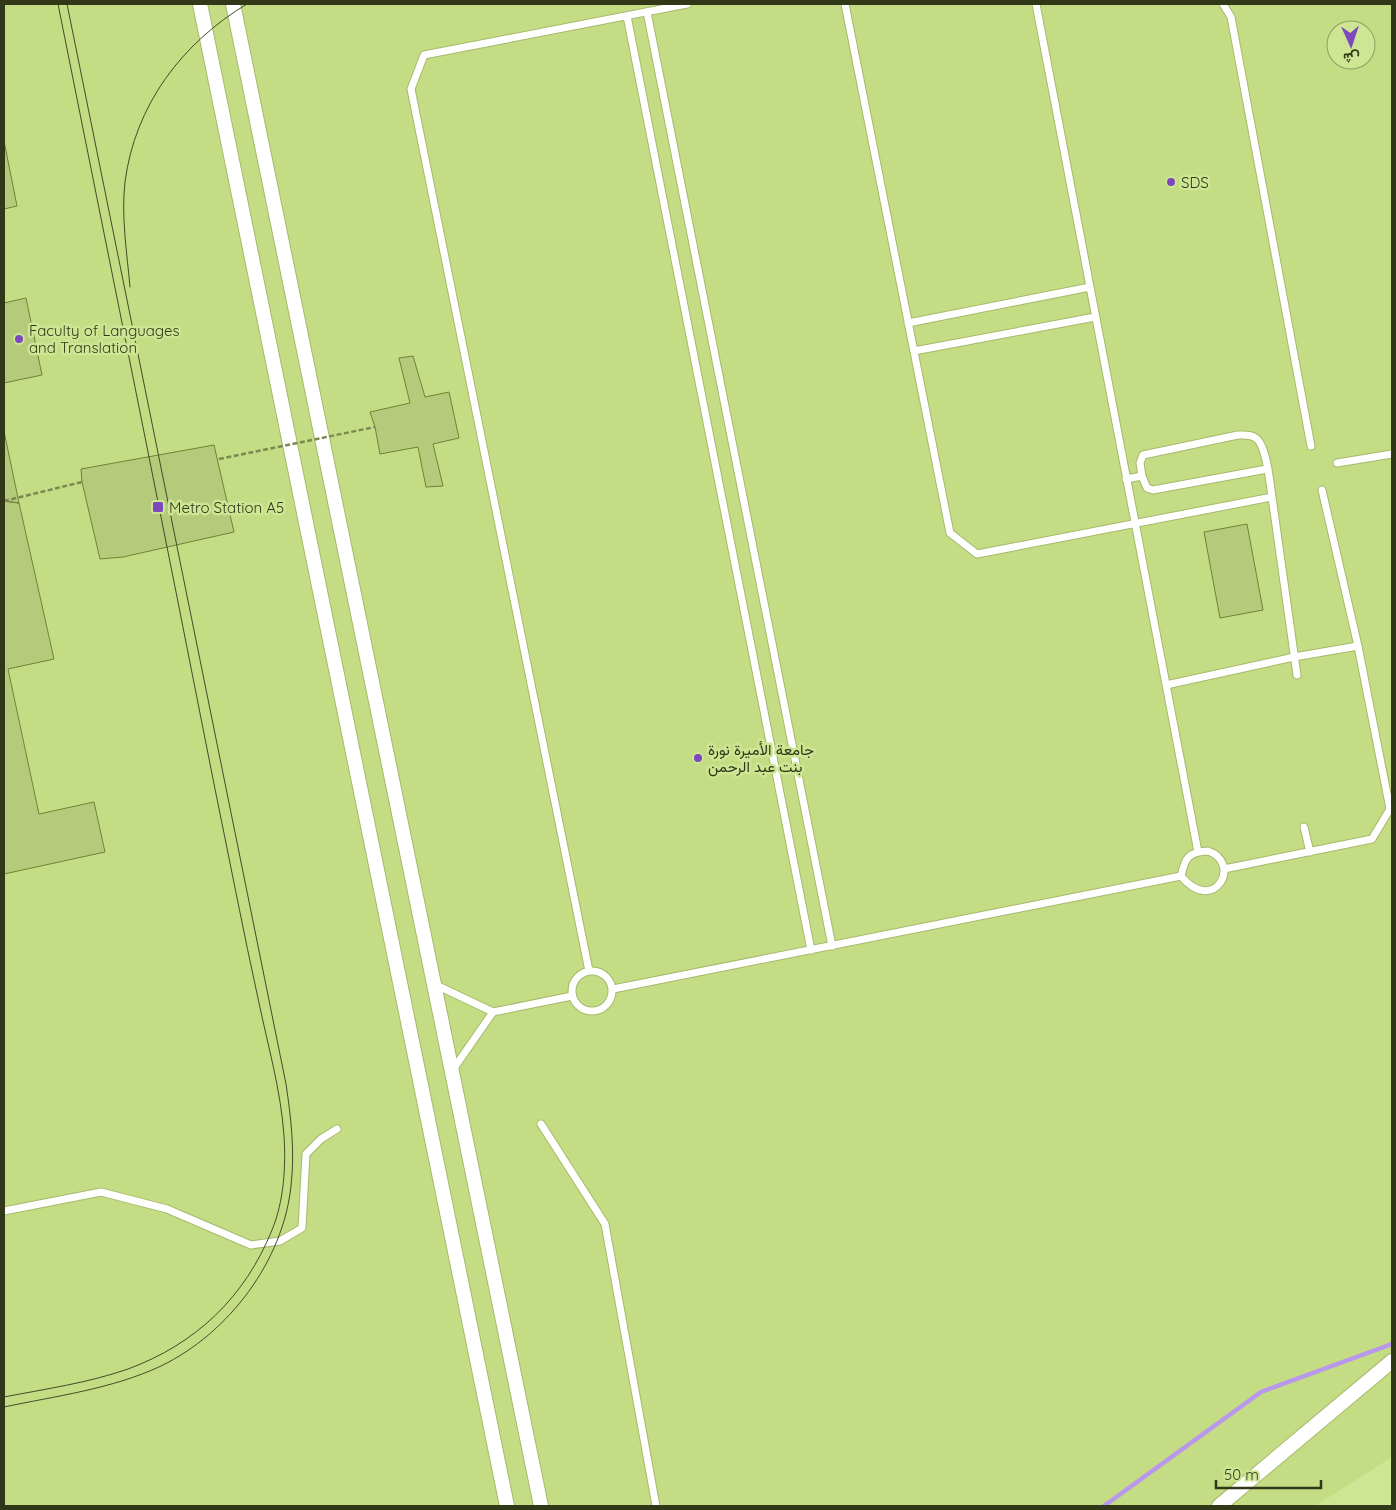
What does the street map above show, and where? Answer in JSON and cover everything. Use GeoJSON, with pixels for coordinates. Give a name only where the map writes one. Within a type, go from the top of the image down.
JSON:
{"type":"FeatureCollection","features":[{"type":"Feature","properties":{"kind":"street"},"geometry":{"type":"LineString","coordinates":[[200,4],[507,1506]]}},
{"type":"Feature","properties":{"kind":"street"},"geometry":{"type":"LineString","coordinates":[[233,4],[541,1506]]}},
{"type":"Feature","properties":{"kind":"street"},"geometry":{"type":"LineString","coordinates":[[1219,1506],[1392,1361]]}},
{"type":"Feature","properties":{"kind":"lane"},"geometry":{"type":"LineString","coordinates":[[589,971],[411,89],[424,55],[687,4]]}},
{"type":"Feature","properties":{"kind":"lane"},"geometry":{"type":"LineString","coordinates":[[845,4],[950,533],[977,554],[1272,497]]}},
{"type":"Feature","properties":{"kind":"lane"},"geometry":{"type":"LineString","coordinates":[[1036,4],[1198,852]]}},
{"type":"Feature","properties":{"kind":"lane"},"geometry":{"type":"LineString","coordinates":[[1223,4],[1230,17],[1310,446]]}},
{"type":"Feature","properties":{"kind":"lane"},"geometry":{"type":"LineString","coordinates":[[647,12],[832,946]]}},
{"type":"Feature","properties":{"kind":"lane"},"geometry":{"type":"LineString","coordinates":[[627,16],[811,950]]}},
{"type":"Feature","properties":{"kind":"lane"},"geometry":{"type":"LineString","coordinates":[[908,323],[1090,287]]}},
{"type":"Feature","properties":{"kind":"lane"},"geometry":{"type":"LineString","coordinates":[[914,351],[1095,317]]}},
{"type":"Feature","properties":{"kind":"lane"},"geometry":{"type":"LineString","coordinates":[[1267,469],[1153,490],[1147,488],[1140,464],[1143,455],[1238,435],[1250,435],[1258,440],[1263,447],[1267,469],[1272,497],[1297,675]]}},
{"type":"Feature","properties":{"kind":"lane"},"geometry":{"type":"LineString","coordinates":[[1337,463],[1392,454]]}},
{"type":"Feature","properties":{"kind":"lane"},"geometry":{"type":"LineString","coordinates":[[1126,479],[1142,476]]}},
{"type":"Feature","properties":{"kind":"lane"},"geometry":{"type":"LineString","coordinates":[[1224,870],[1372,839],[1390,809],[1358,646],[1322,490]]}},
{"type":"Feature","properties":{"kind":"lane"},"geometry":{"type":"LineString","coordinates":[[1166,685],[1294,657],[1358,646]]}},
{"type":"Feature","properties":{"kind":"lane"},"geometry":{"type":"LineString","coordinates":[[1304,827],[1310,852]]}},
{"type":"Feature","properties":{"kind":"lane"},"geometry":{"type":"LineString","coordinates":[[1208,851],[1214,853],[1223,863],[1224,870],[1221,882],[1210,890],[1197,890],[1191,887],[1181,876],[1184,862],[1188,857],[1198,852],[1208,851]]}},
{"type":"Feature","properties":{"kind":"lane"},"geometry":{"type":"LineString","coordinates":[[613,990],[1181,876]]}},
{"type":"Feature","properties":{"kind":"lane"},"geometry":{"type":"LineString","coordinates":[[589,971],[602,973],[611,983],[613,990],[610,1002],[599,1010],[586,1010],[580,1007],[572,996],[572,989],[577,977],[589,971]]}},
{"type":"Feature","properties":{"kind":"lane"},"geometry":{"type":"LineString","coordinates":[[434,984],[493,1012],[572,996]]}},
{"type":"Feature","properties":{"kind":"lane"},"geometry":{"type":"LineString","coordinates":[[452,1072],[493,1012]]}},
{"type":"Feature","properties":{"kind":"lane"},"geometry":{"type":"LineString","coordinates":[[541,1124],[605,1224],[656,1506]]}},
{"type":"Feature","properties":{"kind":"lane"},"geometry":{"type":"LineString","coordinates":[[4,1211],[101,1192],[168,1209],[251,1245],[280,1241],[302,1228],[306,1154],[321,1139],[337,1129]]}},
{"type":"Feature","properties":{"kind":"path"},"geometry":{"type":"LineString","coordinates":[[219,459],[375,427]]}},
{"type":"Feature","properties":{"kind":"path"},"geometry":{"type":"LineString","coordinates":[[4,501],[82,482]]}},
{"type":"Feature","properties":{"kind":"shaded area","name":"جامعة الأميرة نورة بنت عبد الرحمن"},"geometry":{"type":"Polygon","coordinates":[[[4,4],[1392,4],[1392,1457],[1315,1506],[4,1506],[4,4]]]}},
{"type":"Feature","properties":{"kind":"building"},"geometry":{"type":"Polygon","coordinates":[[[4,141],[17,206],[4,209],[4,141]]]}},
{"type":"Feature","properties":{"kind":"building","name":"Faculty of Languages and Translation"},"geometry":{"type":"Polygon","coordinates":[[[26,298],[42,375],[4,383],[4,303],[26,298]]]}},
{"type":"Feature","properties":{"kind":"building"},"geometry":{"type":"Polygon","coordinates":[[[413,356],[425,397],[449,392],[459,438],[433,444],[443,486],[426,487],[418,447],[380,454],[370,412],[410,403],[399,358],[413,356]]]}},
{"type":"Feature","properties":{"kind":"building"},"geometry":{"type":"Polygon","coordinates":[[[4,431],[19,503],[4,501],[4,431]]]}},
{"type":"Feature","properties":{"kind":"building","name":"Metro Station A5"},"geometry":{"type":"Polygon","coordinates":[[[214,445],[234,532],[123,557],[100,559],[82,482],[81,469],[214,445]]]}},
{"type":"Feature","properties":{"kind":"building"},"geometry":{"type":"Polygon","coordinates":[[[4,501],[19,503],[54,659],[8,669],[39,814],[94,802],[105,852],[4,874],[4,501]]]}},
{"type":"Feature","properties":{"kind":"building"},"geometry":{"type":"Polygon","coordinates":[[[1247,524],[1263,610],[1220,618],[1204,532],[1247,524]]]}},
{"type":"Feature","properties":{"kind":"waterway"},"geometry":{"type":"LineString","coordinates":[[1104,1506],[1261,1392],[1392,1344]]}},
{"type":"Feature","properties":{"kind":"tram line"},"geometry":{"type":"LineString","coordinates":[[4,1397],[82,1382],[128,1369],[153,1359],[196,1332],[233,1297],[261,1254],[276,1219],[282,1195],[285,1159],[277,1085],[236,894],[58,4]]}},
{"type":"Feature","properties":{"kind":"tram line"},"geometry":{"type":"LineString","coordinates":[[4,1407],[123,1381],[161,1366],[186,1352],[209,1335],[248,1292],[264,1267],[277,1241],[286,1214],[293,1160],[286,1084],[67,4]]}},
{"type":"Feature","properties":{"kind":"tram line"},"geometry":{"type":"LineString","coordinates":[[130,287],[125,235],[124,195],[130,154],[139,127],[165,79],[182,57],[202,37],[247,4]]}},
{"type":"Feature","properties":{"kind":"place","name":"SDS"},"geometry":{"type":"Point","coordinates":[1171,182]}},
{"type":"Feature","properties":{"kind":"place","name":"Faculty of Languages and Translation"},"geometry":{"type":"Point","coordinates":[19,339]}},
{"type":"Feature","properties":{"kind":"place","name":"Metro Station A5"},"geometry":{"type":"Point","coordinates":[158,507]}},
{"type":"Feature","properties":{"kind":"place","name":"جامعة الأميرة نورة بنت عبد الرحمن"},"geometry":{"type":"Point","coordinates":[698,758]}}]}
